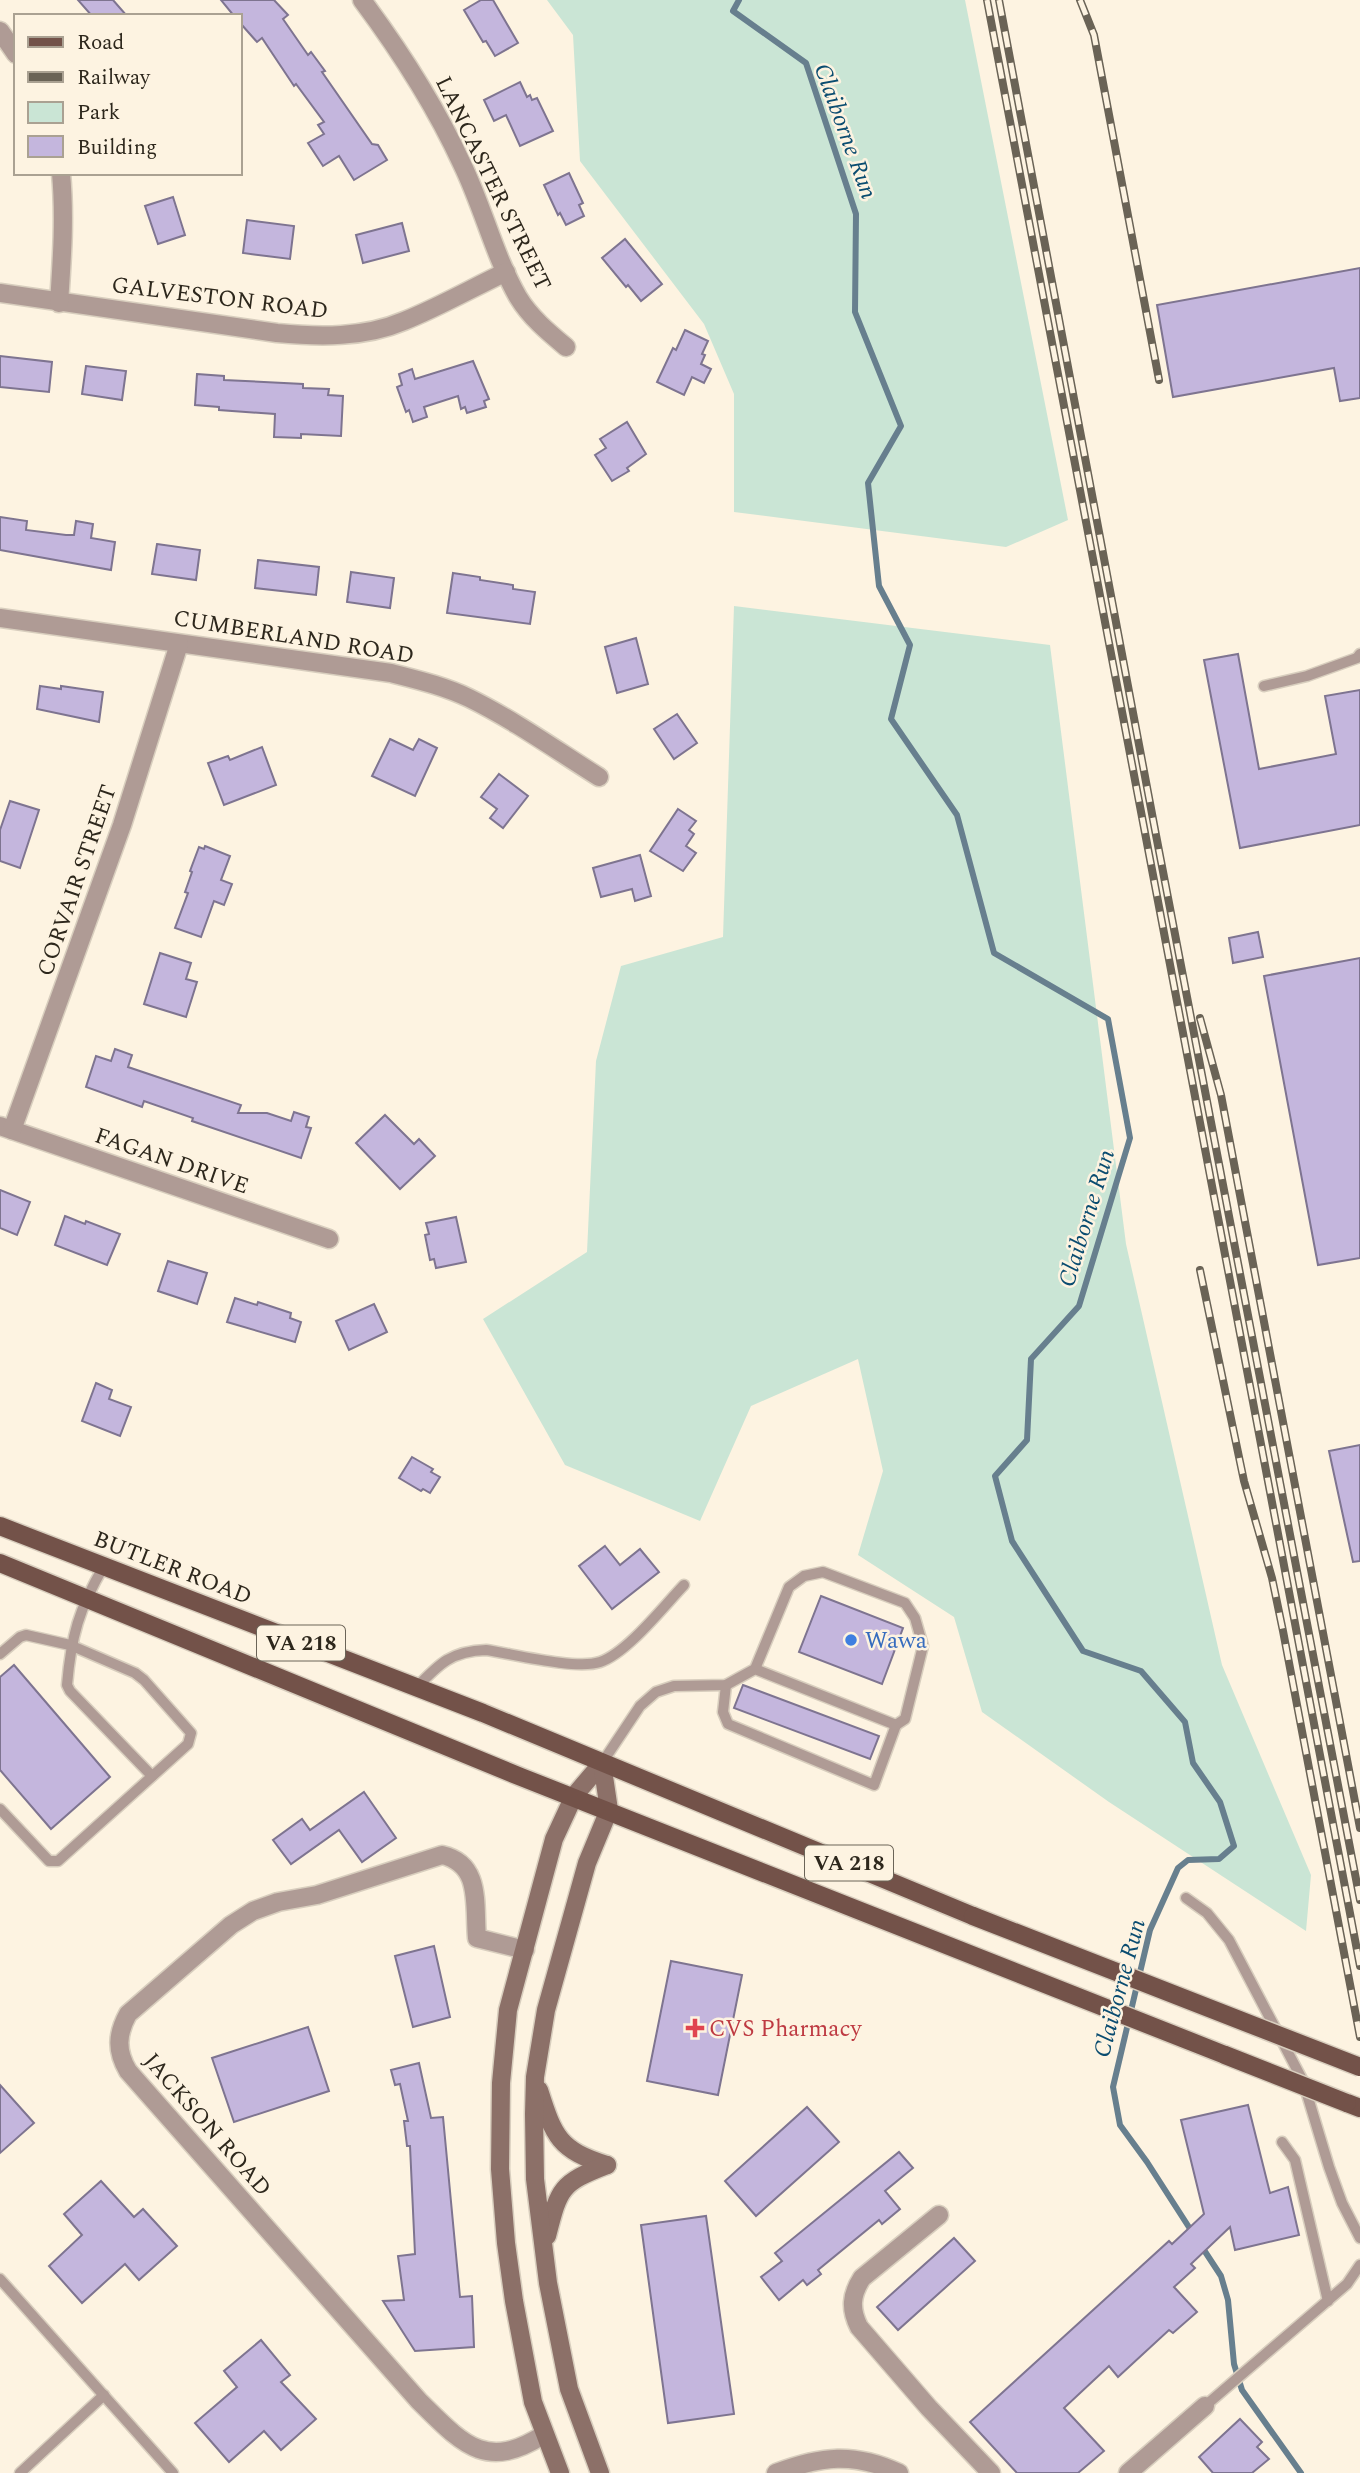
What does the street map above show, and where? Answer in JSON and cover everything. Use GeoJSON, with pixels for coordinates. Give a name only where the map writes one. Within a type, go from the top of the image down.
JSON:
{"type":"FeatureCollection","features":[{"type":"Feature","properties":{"kind":"main road","name":"BUTLER ROAD"},"geometry":{"type":"LineString","coordinates":[[0,1526],[483,1713],[602,1763]]}},
{"type":"Feature","properties":{"kind":"main road","name":"VA 218"},"geometry":{"type":"LineString","coordinates":[[0,1563],[521,1777],[1360,2108]]}},
{"type":"Feature","properties":{"kind":"main road","name":"VA 218"},"geometry":{"type":"LineString","coordinates":[[602,1763],[974,1916],[1360,2067]]}},
{"type":"Feature","properties":{"kind":"main road"},"geometry":{"type":"LineString","coordinates":[[560,2473],[543,2435],[533,2402],[514,2301],[500,2169],[501,2083],[508,2010],[554,1839],[574,1796],[602,1763]]}},
{"type":"Feature","properties":{"kind":"main road"},"geometry":{"type":"LineString","coordinates":[[600,2473],[569,2389],[548,2283],[534,2160],[536,2077],[546,2010],[587,1863],[609,1810],[602,1763]]}},
{"type":"Feature","properties":{"kind":"main road"},"geometry":{"type":"LineString","coordinates":[[536,2077],[551,2124],[562,2143],[583,2158],[607,2165],[575,2178],[566,2185],[556,2202],[544,2248]]}},
{"type":"Feature","properties":{"kind":"street","name":"LANCASTER STREET"},"geometry":{"type":"LineString","coordinates":[[362,0],[397,47],[434,108],[462,163],[519,299],[540,325],[566,347]]}},
{"type":"Feature","properties":{"kind":"street"},"geometry":{"type":"LineString","coordinates":[[0,31],[14,51]]}},
{"type":"Feature","properties":{"kind":"street"},"geometry":{"type":"LineString","coordinates":[[59,303],[64,201],[61,175]]}},
{"type":"Feature","properties":{"kind":"street","name":"GALVESTON ROAD"},"geometry":{"type":"LineString","coordinates":[[0,293],[277,332],[337,336],[402,322],[506,272]]}},
{"type":"Feature","properties":{"kind":"street","name":"CUMBERLAND ROAD"},"geometry":{"type":"LineString","coordinates":[[0,618],[391,673],[430,683],[467,697],[502,716],[598,777]]}},
{"type":"Feature","properties":{"kind":"street","name":"CORVAIR STREET"},"geometry":{"type":"LineString","coordinates":[[6,1128],[122,825],[179,644]]}},
{"type":"Feature","properties":{"kind":"street","name":"FAGAN DRIVE"},"geometry":{"type":"LineString","coordinates":[[6,1128],[329,1239]]}},
{"type":"Feature","properties":{"kind":"street","name":"JACKSON ROAD"},"geometry":{"type":"LineString","coordinates":[[525,1950],[477,1938],[472,1878],[465,1865],[456,1858],[442,1855],[317,1895],[278,1902],[253,1911],[231,1925],[128,2014],[121,2027],[118,2044],[122,2061],[128,2071],[443,2425],[482,2452],[505,2453],[524,2447],[543,2435]]}},
{"type":"Feature","properties":{"kind":"street"},"geometry":{"type":"LineString","coordinates":[[939,2215],[862,2278],[852,2303],[854,2317],[859,2327],[929,2408],[991,2473]]}},
{"type":"Feature","properties":{"kind":"street"},"geometry":{"type":"LineString","coordinates":[[1132,2472],[1205,2406]]}},
{"type":"Feature","properties":{"kind":"street"},"geometry":{"type":"LineString","coordinates":[[776,2473],[806,2462],[837,2457],[860,2459],[899,2473]]}},
{"type":"Feature","properties":{"kind":"lane"},"geometry":{"type":"LineString","coordinates":[[1264,686],[1307,676],[1357,658],[1360,654]]}},
{"type":"Feature","properties":{"kind":"lane"},"geometry":{"type":"LineString","coordinates":[[103,1566],[85,1597],[70,1645],[67,1685],[152,1776]]}},
{"type":"Feature","properties":{"kind":"lane"},"geometry":{"type":"LineString","coordinates":[[602,1763],[640,1706],[656,1692],[674,1686],[726,1685],[755,1669],[789,1587],[804,1576],[823,1572],[905,1603],[915,1618],[923,1646],[905,1719],[897,1725],[874,1785],[728,1724],[723,1712],[726,1685]]}},
{"type":"Feature","properties":{"kind":"lane"},"geometry":{"type":"LineString","coordinates":[[416,1688],[441,1662],[472,1650],[582,1665],[598,1663],[621,1650],[684,1585]]}},
{"type":"Feature","properties":{"kind":"lane"},"geometry":{"type":"LineString","coordinates":[[0,1654],[26,1635],[70,1645],[135,1673],[145,1680],[191,1733],[188,1744],[58,1861],[49,1861],[0,1809]]}},
{"type":"Feature","properties":{"kind":"lane"},"geometry":{"type":"LineString","coordinates":[[755,1669],[897,1725]]}},
{"type":"Feature","properties":{"kind":"lane"},"geometry":{"type":"LineString","coordinates":[[1185,1898],[1207,1913],[1229,1940],[1303,2081],[1342,2203],[1360,2238]]}},
{"type":"Feature","properties":{"kind":"lane"},"geometry":{"type":"LineString","coordinates":[[1282,2142],[1295,2160],[1328,2301]]}},
{"type":"Feature","properties":{"kind":"lane"},"geometry":{"type":"LineString","coordinates":[[1205,2406],[1347,2284],[1355,2276],[1360,2264]]}},
{"type":"Feature","properties":{"kind":"lane"},"geometry":{"type":"LineString","coordinates":[[0,2279],[173,2473]]}},
{"type":"Feature","properties":{"kind":"lane"},"geometry":{"type":"LineString","coordinates":[[20,2473],[104,2395]]}},
{"type":"Feature","properties":{"kind":"green space"},"geometry":{"type":"Polygon","coordinates":[[[547,0],[965,0],[1068,520],[1006,547],[734,512],[734,394],[704,324],[580,161],[573,35],[547,0]]]}},
{"type":"Feature","properties":{"kind":"green space"},"geometry":{"type":"Polygon","coordinates":[[[734,606],[1050,645],[1126,1244],[1222,1665],[1311,1875],[1306,1931],[1109,1802],[982,1712],[954,1617],[858,1555],[883,1471],[858,1359],[751,1406],[700,1521],[565,1465],[483,1319],[587,1252],[596,1061],[621,966],[723,937],[734,606]]]}},
{"type":"Feature","properties":{"kind":"building"},"geometry":{"type":"Polygon","coordinates":[[[78,0],[113,0],[125,14],[90,14],[78,0]]]}},
{"type":"Feature","properties":{"kind":"building"},"geometry":{"type":"Polygon","coordinates":[[[221,0],[274,0],[288,15],[283,19],[308,55],[311,52],[372,144],[378,145],[387,160],[354,180],[339,156],[323,166],[308,143],[324,134],[318,125],[324,122],[296,84],[294,86],[262,38],[257,42],[242,25],[242,14],[232,14],[221,0]]]}},
{"type":"Feature","properties":{"kind":"building"},"geometry":{"type":"Polygon","coordinates":[[[481,0],[493,0],[518,43],[495,56],[486,41],[483,42],[464,10],[481,0]]]}},
{"type":"Feature","properties":{"kind":"building"},"geometry":{"type":"Polygon","coordinates":[[[520,82],[527,97],[530,95],[532,100],[537,98],[553,131],[520,146],[506,115],[494,121],[484,100],[520,82]]]}},
{"type":"Feature","properties":{"kind":"building"},"geometry":{"type":"Polygon","coordinates":[[[569,173],[583,203],[579,205],[584,216],[566,225],[560,213],[558,215],[544,185],[569,173]]]}},
{"type":"Feature","properties":{"kind":"building"},"geometry":{"type":"Polygon","coordinates":[[[173,197],[185,235],[158,244],[145,206],[173,197]]]}},
{"type":"Feature","properties":{"kind":"building"},"geometry":{"type":"Polygon","coordinates":[[[247,220],[294,226],[290,259],[243,253],[247,220]]]}},
{"type":"Feature","properties":{"kind":"building"},"geometry":{"type":"Polygon","coordinates":[[[402,223],[409,251],[363,263],[356,235],[402,223]]]}},
{"type":"Feature","properties":{"kind":"building"},"geometry":{"type":"Polygon","coordinates":[[[625,239],[662,284],[641,301],[602,258],[625,239]]]}},
{"type":"Feature","properties":{"kind":"building"},"geometry":{"type":"Polygon","coordinates":[[[1360,268],[1360,398],[1340,401],[1334,368],[1173,397],[1157,305],[1360,268]]]}},
{"type":"Feature","properties":{"kind":"building"},"geometry":{"type":"Polygon","coordinates":[[[685,330],[708,341],[701,364],[711,369],[704,383],[692,377],[684,395],[657,382],[685,330]]]}},
{"type":"Feature","properties":{"kind":"building"},"geometry":{"type":"Polygon","coordinates":[[[0,356],[52,362],[49,392],[0,387],[0,356]]]}},
{"type":"Feature","properties":{"kind":"building"},"geometry":{"type":"Polygon","coordinates":[[[473,361],[489,399],[484,401],[486,407],[467,413],[465,407],[461,409],[458,396],[424,407],[427,417],[413,422],[409,410],[406,412],[397,387],[402,385],[399,374],[412,369],[415,379],[473,361]]]}},
{"type":"Feature","properties":{"kind":"building"},"geometry":{"type":"Polygon","coordinates":[[[86,366],[126,371],[122,400],[82,394],[86,366]]]}},
{"type":"Feature","properties":{"kind":"building"},"geometry":{"type":"Polygon","coordinates":[[[197,374],[224,376],[224,380],[303,384],[303,388],[329,389],[328,395],[343,396],[341,436],[301,434],[301,438],[274,437],[275,414],[219,410],[219,407],[195,405],[197,374]]]}},
{"type":"Feature","properties":{"kind":"building"},"geometry":{"type":"Polygon","coordinates":[[[627,422],[646,454],[627,468],[629,471],[612,481],[595,455],[606,448],[600,439],[627,422]]]}},
{"type":"Feature","properties":{"kind":"building"},"geometry":{"type":"Polygon","coordinates":[[[0,517],[27,521],[26,530],[66,535],[74,535],[76,521],[93,524],[91,538],[115,542],[111,570],[0,550],[0,517]]]}},
{"type":"Feature","properties":{"kind":"building"},"geometry":{"type":"Polygon","coordinates":[[[157,544],[200,550],[196,580],[152,574],[157,544]]]}},
{"type":"Feature","properties":{"kind":"building"},"geometry":{"type":"Polygon","coordinates":[[[258,560],[319,567],[316,595],[255,588],[258,560]]]}},
{"type":"Feature","properties":{"kind":"building"},"geometry":{"type":"Polygon","coordinates":[[[351,572],[394,578],[390,608],[347,602],[351,572]]]}},
{"type":"Feature","properties":{"kind":"building"},"geometry":{"type":"Polygon","coordinates":[[[453,573],[480,577],[480,580],[513,585],[513,589],[535,592],[530,624],[447,613],[453,573]]]}},
{"type":"Feature","properties":{"kind":"building"},"geometry":{"type":"Polygon","coordinates":[[[636,638],[648,684],[617,693],[605,647],[636,638]]]}},
{"type":"Feature","properties":{"kind":"building"},"geometry":{"type":"Polygon","coordinates":[[[1238,654],[1259,769],[1336,754],[1325,696],[1360,690],[1360,825],[1240,848],[1204,660],[1238,654]]]}},
{"type":"Feature","properties":{"kind":"building"},"geometry":{"type":"Polygon","coordinates":[[[40,686],[103,692],[99,722],[37,709],[40,686]]]}},
{"type":"Feature","properties":{"kind":"building"},"geometry":{"type":"Polygon","coordinates":[[[677,714],[697,743],[674,759],[654,729],[677,714]]]}},
{"type":"Feature","properties":{"kind":"building"},"geometry":{"type":"Polygon","coordinates":[[[390,739],[413,750],[419,739],[437,748],[415,796],[372,776],[390,739]]]}},
{"type":"Feature","properties":{"kind":"building"},"geometry":{"type":"Polygon","coordinates":[[[262,747],[276,785],[224,805],[208,763],[228,756],[230,760],[262,747]]]}},
{"type":"Feature","properties":{"kind":"building"},"geometry":{"type":"Polygon","coordinates":[[[499,774],[528,796],[503,828],[490,818],[497,809],[481,797],[499,774]]]}},
{"type":"Feature","properties":{"kind":"building"},"geometry":{"type":"Polygon","coordinates":[[[10,801],[39,810],[20,868],[0,861],[0,830],[10,801]]]}},
{"type":"Feature","properties":{"kind":"building"},"geometry":{"type":"Polygon","coordinates":[[[678,809],[696,821],[689,830],[694,834],[686,846],[696,853],[683,871],[650,851],[678,809]]]}},
{"type":"Feature","properties":{"kind":"building"},"geometry":{"type":"Polygon","coordinates":[[[205,846],[230,856],[221,880],[232,884],[224,905],[214,901],[201,937],[175,928],[188,893],[185,892],[192,872],[190,871],[199,847],[204,849],[205,846]]]}},
{"type":"Feature","properties":{"kind":"building"},"geometry":{"type":"Polygon","coordinates":[[[640,855],[651,896],[635,901],[632,889],[601,897],[593,868],[640,855]]]}},
{"type":"Feature","properties":{"kind":"building"},"geometry":{"type":"Polygon","coordinates":[[[1258,932],[1263,957],[1233,963],[1229,938],[1258,932]]]}},
{"type":"Feature","properties":{"kind":"building"},"geometry":{"type":"Polygon","coordinates":[[[160,953],[191,963],[186,979],[197,982],[186,1017],[144,1004],[160,953]]]}},
{"type":"Feature","properties":{"kind":"building"},"geometry":{"type":"Polygon","coordinates":[[[1360,958],[1360,1258],[1318,1265],[1264,976],[1360,958]]]}},
{"type":"Feature","properties":{"kind":"building"},"geometry":{"type":"Polygon","coordinates":[[[115,1049],[132,1055],[128,1067],[241,1105],[238,1113],[267,1113],[291,1121],[294,1112],[309,1117],[306,1127],[311,1128],[301,1158],[192,1121],[193,1118],[144,1101],[142,1107],[86,1087],[96,1056],[111,1061],[115,1049]]]}},
{"type":"Feature","properties":{"kind":"building"},"geometry":{"type":"Polygon","coordinates":[[[385,1115],[414,1144],[419,1139],[435,1156],[400,1189],[356,1143],[385,1115]]]}},
{"type":"Feature","properties":{"kind":"building"},"geometry":{"type":"Polygon","coordinates":[[[0,1190],[30,1202],[17,1235],[0,1228],[0,1190]]]}},
{"type":"Feature","properties":{"kind":"building"},"geometry":{"type":"Polygon","coordinates":[[[65,1216],[120,1234],[107,1265],[55,1245],[65,1216]]]}},
{"type":"Feature","properties":{"kind":"building"},"geometry":{"type":"Polygon","coordinates":[[[456,1217],[466,1262],[436,1268],[434,1259],[430,1260],[425,1235],[429,1234],[426,1223],[456,1217]]]}},
{"type":"Feature","properties":{"kind":"building"},"geometry":{"type":"Polygon","coordinates":[[[168,1261],[207,1273],[197,1304],[158,1291],[168,1261]]]}},
{"type":"Feature","properties":{"kind":"building"},"geometry":{"type":"Polygon","coordinates":[[[235,1298],[291,1313],[290,1318],[301,1322],[295,1342],[227,1322],[235,1298]]]}},
{"type":"Feature","properties":{"kind":"building"},"geometry":{"type":"Polygon","coordinates":[[[374,1304],[387,1332],[349,1350],[336,1321],[374,1304]]]}},
{"type":"Feature","properties":{"kind":"building"},"geometry":{"type":"Polygon","coordinates":[[[96,1383],[112,1390],[109,1399],[131,1407],[120,1436],[82,1421],[96,1383]]]}},
{"type":"Feature","properties":{"kind":"building"},"geometry":{"type":"Polygon","coordinates":[[[1360,1445],[1360,1561],[1353,1562],[1329,1451],[1360,1445]]]}},
{"type":"Feature","properties":{"kind":"building"},"geometry":{"type":"Polygon","coordinates":[[[412,1457],[433,1469],[431,1472],[440,1477],[430,1493],[423,1489],[421,1491],[399,1478],[412,1457]]]}},
{"type":"Feature","properties":{"kind":"building"},"geometry":{"type":"Polygon","coordinates":[[[605,1546],[620,1565],[640,1549],[659,1572],[612,1609],[579,1566],[605,1546]]]}},
{"type":"Feature","properties":{"kind":"building","name":"Wawa"},"geometry":{"type":"Polygon","coordinates":[[[821,1596],[903,1628],[882,1684],[799,1652],[821,1596]]]}},
{"type":"Feature","properties":{"kind":"building"},"geometry":{"type":"Polygon","coordinates":[[[14,1665],[110,1777],[51,1829],[0,1770],[0,1677],[14,1665]]]}},
{"type":"Feature","properties":{"kind":"building"},"geometry":{"type":"Polygon","coordinates":[[[743,1685],[879,1736],[870,1759],[734,1708],[743,1685]]]}},
{"type":"Feature","properties":{"kind":"building"},"geometry":{"type":"Polygon","coordinates":[[[364,1792],[396,1838],[362,1862],[339,1830],[291,1864],[273,1840],[302,1819],[310,1830],[364,1792]]]}},
{"type":"Feature","properties":{"kind":"building"},"geometry":{"type":"Polygon","coordinates":[[[434,1946],[450,2017],[413,2027],[395,1956],[434,1946]]]}},
{"type":"Feature","properties":{"kind":"building","name":"CVS Pharmacy"},"geometry":{"type":"Polygon","coordinates":[[[671,1961],[742,1975],[718,2095],[647,2081],[671,1961]]]}},
{"type":"Feature","properties":{"kind":"building"},"geometry":{"type":"Polygon","coordinates":[[[308,2027],[329,2091],[234,2122],[212,2058],[308,2027]]]}},
{"type":"Feature","properties":{"kind":"building"},"geometry":{"type":"Polygon","coordinates":[[[419,2063],[431,2118],[443,2117],[460,2297],[472,2296],[474,2347],[415,2351],[383,2301],[404,2300],[398,2256],[415,2254],[410,2146],[407,2146],[404,2121],[408,2121],[400,2084],[395,2085],[391,2070],[419,2063]]]}},
{"type":"Feature","properties":{"kind":"building"},"geometry":{"type":"Polygon","coordinates":[[[0,2085],[34,2123],[0,2153],[0,2085]]]}},
{"type":"Feature","properties":{"kind":"building"},"geometry":{"type":"Polygon","coordinates":[[[1248,2105],[1270,2193],[1288,2187],[1299,2235],[1235,2250],[1230,2227],[1191,2264],[1195,2268],[1174,2287],[1197,2312],[1173,2333],[1169,2330],[1118,2377],[1109,2366],[1064,2408],[1104,2451],[1078,2473],[1017,2473],[970,2422],[1169,2241],[1172,2244],[1204,2214],[1181,2120],[1248,2105]]]}},
{"type":"Feature","properties":{"kind":"building"},"geometry":{"type":"Polygon","coordinates":[[[807,2107],[839,2142],[756,2216],[725,2181],[807,2107]]]}},
{"type":"Feature","properties":{"kind":"building"},"geometry":{"type":"Polygon","coordinates":[[[899,2152],[913,2168],[885,2191],[900,2209],[882,2224],[879,2220],[818,2270],[821,2274],[807,2285],[803,2280],[779,2300],[761,2277],[782,2261],[775,2253],[899,2152]]]}},
{"type":"Feature","properties":{"kind":"building"},"geometry":{"type":"Polygon","coordinates":[[[101,2181],[134,2217],[143,2209],[177,2246],[139,2280],[125,2264],[82,2303],[49,2266],[82,2235],[64,2214],[101,2181]]]}},
{"type":"Feature","properties":{"kind":"building"},"geometry":{"type":"Polygon","coordinates":[[[706,2216],[734,2414],[668,2423],[641,2225],[706,2216]]]}},
{"type":"Feature","properties":{"kind":"building"},"geometry":{"type":"Polygon","coordinates":[[[954,2238],[975,2261],[898,2330],[877,2307],[954,2238]]]}},
{"type":"Feature","properties":{"kind":"building"},"geometry":{"type":"Polygon","coordinates":[[[261,2340],[290,2375],[281,2382],[316,2419],[281,2450],[264,2431],[229,2462],[195,2423],[237,2387],[224,2371],[261,2340]]]}},
{"type":"Feature","properties":{"kind":"building"},"geometry":{"type":"Polygon","coordinates":[[[1240,2419],[1262,2442],[1257,2447],[1269,2459],[1252,2473],[1213,2473],[1199,2457],[1240,2419]]]}},
{"type":"Feature","properties":{"kind":"waterway","name":"Claiborne Run"},"geometry":{"type":"LineString","coordinates":[[739,0],[733,11],[806,63],[856,214],[855,312],[901,426],[868,483],[879,586],[910,645],[891,719],[957,815],[994,953],[1108,1019],[1130,1138],[1079,1306],[1031,1359],[1027,1440],[995,1476],[1012,1541],[1083,1651],[1141,1671],[1185,1722],[1193,1763],[1220,1802],[1234,1846],[1219,1859],[1188,1860],[1178,1868],[1150,1930],[1113,2087],[1120,2125],[1194,2235]]}},
{"type":"Feature","properties":{"kind":"waterway","name":"Claiborne Run"},"geometry":{"type":"LineString","coordinates":[[1202,2247],[1221,2276],[1228,2300],[1234,2364],[1242,2390],[1301,2473]]}},
{"type":"Feature","properties":{"kind":"railway"},"geometry":{"type":"LineString","coordinates":[[987,0],[1360,1966]]}},
{"type":"Feature","properties":{"kind":"railway"},"geometry":{"type":"LineString","coordinates":[[999,0],[1360,1900]]}},
{"type":"Feature","properties":{"kind":"railway"},"geometry":{"type":"LineString","coordinates":[[1080,0],[1094,35],[1159,380]]}},
{"type":"Feature","properties":{"kind":"railway"},"geometry":{"type":"LineString","coordinates":[[1200,1018],[1221,1095],[1360,1828]]}},
{"type":"Feature","properties":{"kind":"railway"},"geometry":{"type":"LineString","coordinates":[[1200,1270],[1244,1481],[1272,1578],[1360,2037]]}},
{"type":"Feature","properties":{"kind":"place","name":"Wawa"},"geometry":{"type":"Point","coordinates":[851,1640]}},
{"type":"Feature","properties":{"kind":"place","name":"CVS Pharmacy"},"geometry":{"type":"Point","coordinates":[695,2028]}}]}
